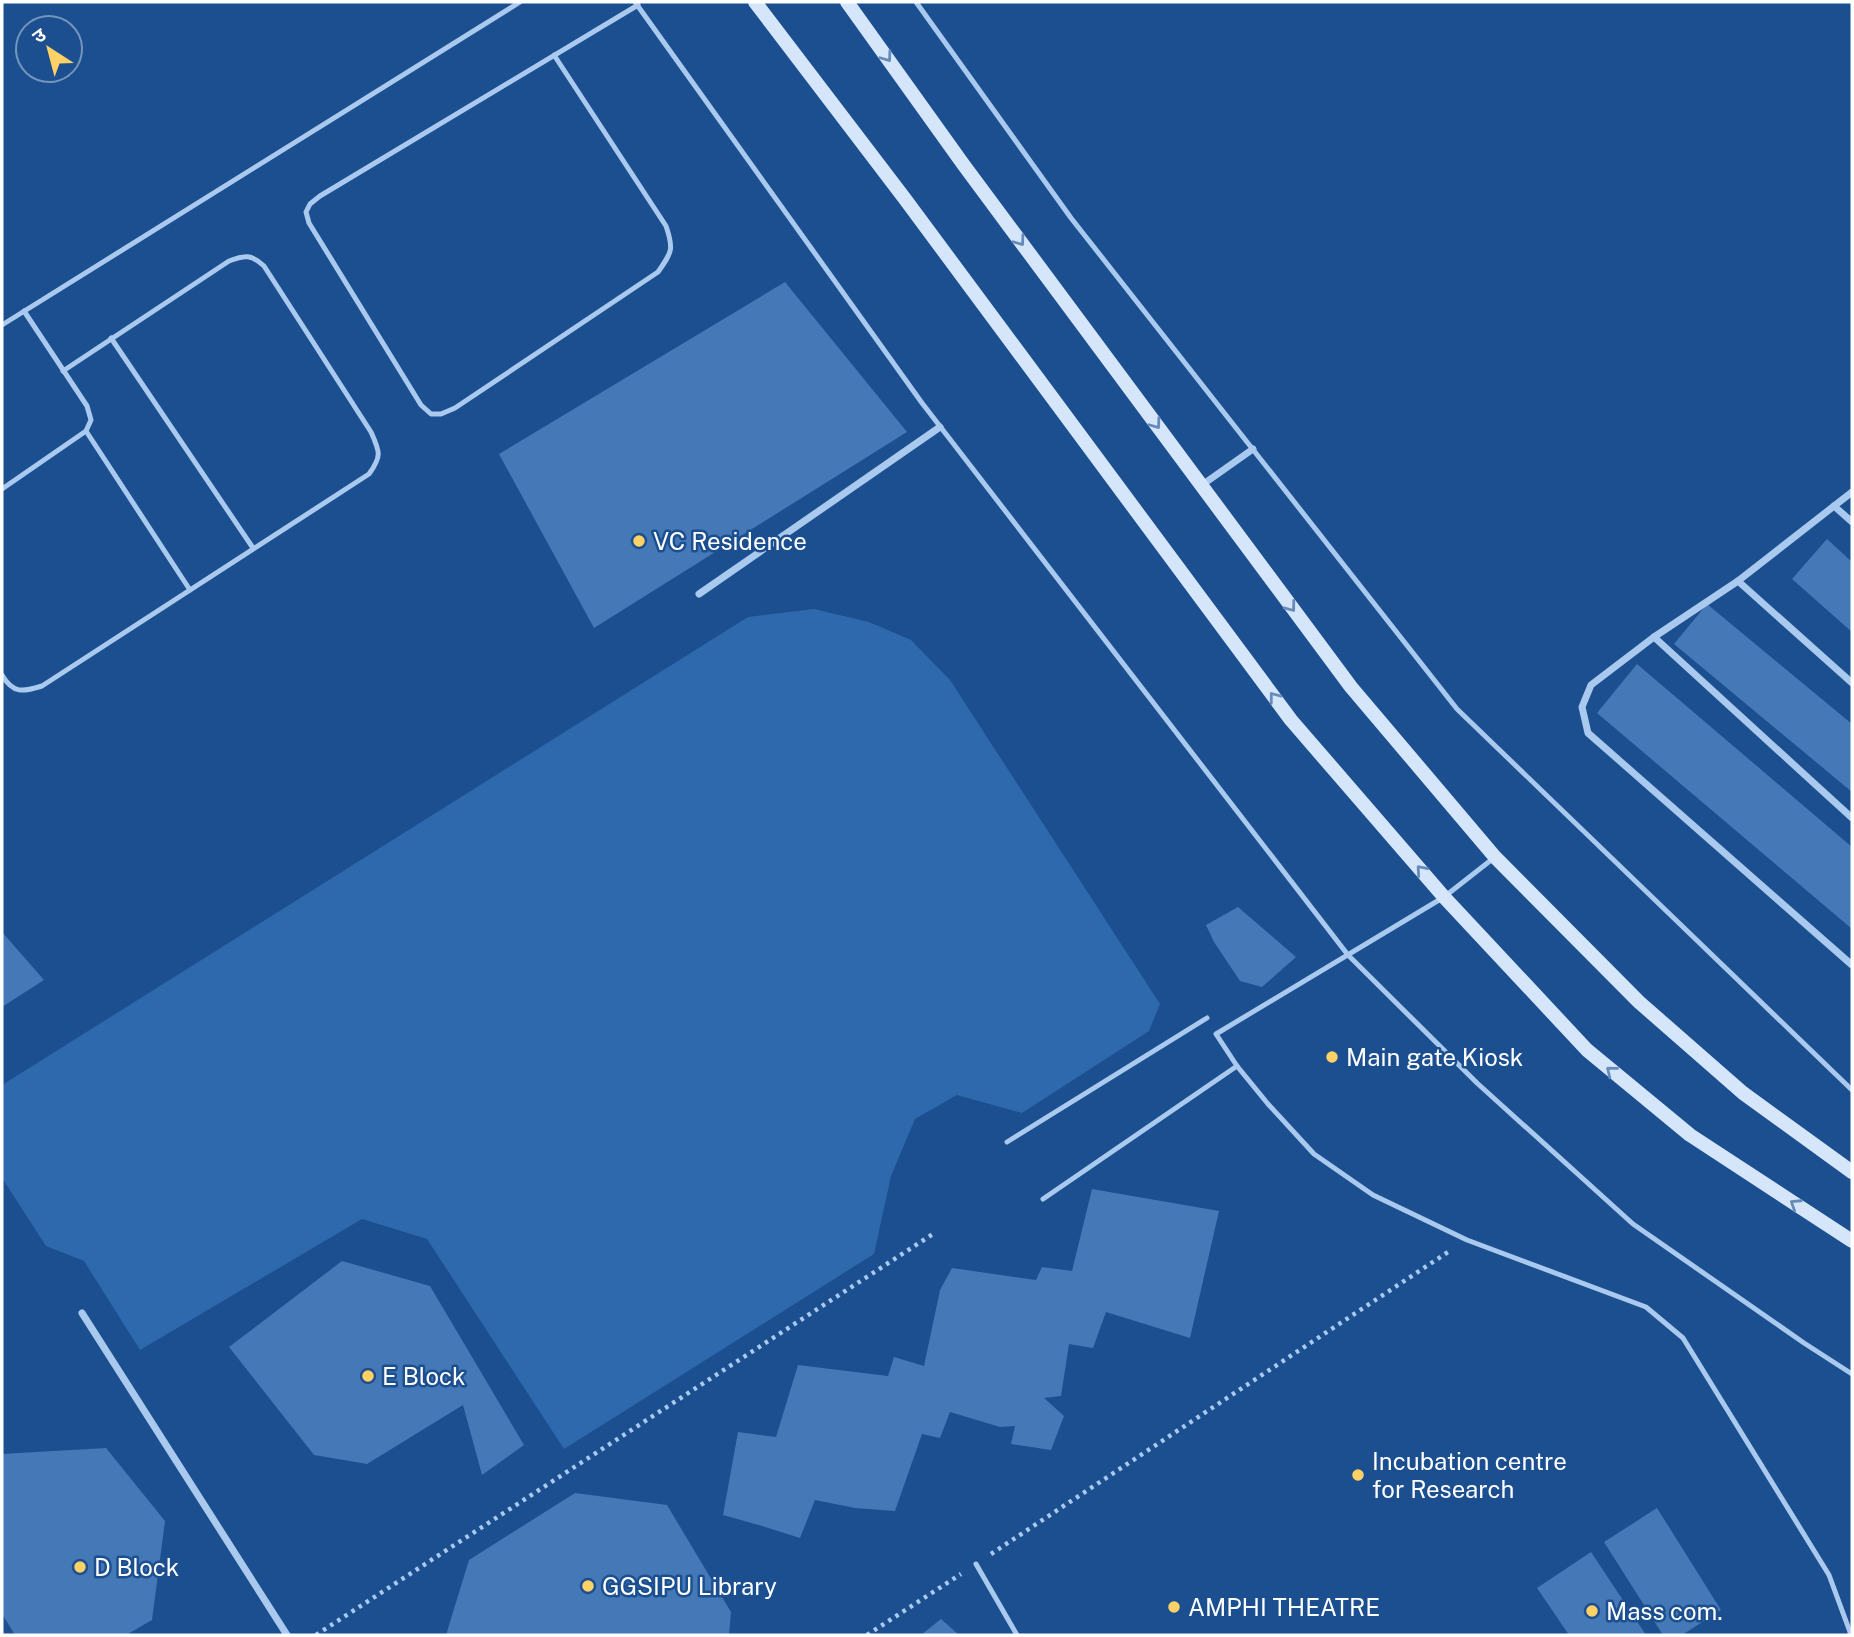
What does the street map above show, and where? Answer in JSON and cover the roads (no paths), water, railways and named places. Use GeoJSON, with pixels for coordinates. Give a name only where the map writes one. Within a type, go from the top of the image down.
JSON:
{"type":"FeatureCollection","features":[{"type":"Feature","properties":{"kind":"main road"},"geometry":{"type":"LineString","coordinates":[[755,2],[905,199],[1291,720],[1444,897],[1587,1051],[1690,1135],[1852,1241]]}},
{"type":"Feature","properties":{"kind":"main road"},"geometry":{"type":"LineString","coordinates":[[847,2],[963,164],[1351,687],[1495,857],[1639,1002],[1743,1093],[1852,1171]]}},
{"type":"Feature","properties":{"kind":"street"},"geometry":{"type":"LineString","coordinates":[[699,594],[940,427]]}},
{"type":"Feature","properties":{"kind":"street"},"geometry":{"type":"LineString","coordinates":[[1201,486],[1252,449]]}},
{"type":"Feature","properties":{"kind":"street"},"geometry":{"type":"LineString","coordinates":[[1852,492],[1738,580],[1591,685],[1582,707],[1588,733],[1852,965]]}},
{"type":"Feature","properties":{"kind":"street"},"geometry":{"type":"LineString","coordinates":[[1834,506],[1852,522]]}},
{"type":"Feature","properties":{"kind":"street"},"geometry":{"type":"LineString","coordinates":[[1738,580],[1852,683]]}},
{"type":"Feature","properties":{"kind":"street"},"geometry":{"type":"LineString","coordinates":[[1654,638],[1852,818]]}},
{"type":"Feature","properties":{"kind":"street"},"geometry":{"type":"LineString","coordinates":[[82,1313],[287,1635]]}},
{"type":"Feature","properties":{"kind":"lane"},"geometry":{"type":"LineString","coordinates":[[2,325],[520,2]]}},
{"type":"Feature","properties":{"kind":"lane"},"geometry":{"type":"LineString","coordinates":[[916,2],[1072,218],[1457,709],[1852,1090]]}},
{"type":"Feature","properties":{"kind":"lane"},"geometry":{"type":"LineString","coordinates":[[554,55],[666,226],[672,243],[668,257],[658,272],[455,408],[441,414],[432,414],[421,405],[309,223],[306,212],[310,204],[637,3],[940,427],[1348,954],[1477,1083],[1633,1224],[1852,1374]]}},
{"type":"Feature","properties":{"kind":"lane"},"geometry":{"type":"LineString","coordinates":[[2,676],[7,684],[17,691],[42,686],[369,474],[379,460],[379,448],[371,432],[264,266],[255,257],[242,256],[229,261],[63,371]]}},
{"type":"Feature","properties":{"kind":"lane"},"geometry":{"type":"LineString","coordinates":[[2,489],[86,432],[91,420],[87,406],[24,311]]}},
{"type":"Feature","properties":{"kind":"lane"},"geometry":{"type":"LineString","coordinates":[[111,338],[253,548]]}},
{"type":"Feature","properties":{"kind":"lane"},"geometry":{"type":"LineString","coordinates":[[86,432],[190,590]]}},
{"type":"Feature","properties":{"kind":"lane"},"geometry":{"type":"LineString","coordinates":[[1495,857],[1444,897],[1216,1034],[1237,1066],[1268,1104],[1314,1154],[1373,1195],[1467,1240],[1646,1307],[1684,1338],[1829,1574],[1850,1635]]}},
{"type":"Feature","properties":{"kind":"lane"},"geometry":{"type":"LineString","coordinates":[[1007,1142],[1207,1018]]}},
{"type":"Feature","properties":{"kind":"lane"},"geometry":{"type":"LineString","coordinates":[[1043,1199],[1237,1066]]}},
{"type":"Feature","properties":{"kind":"lane"},"geometry":{"type":"LineString","coordinates":[[976,1564],[1017,1635]]}},
{"type":"Feature","properties":{"kind":"place","name":"VC Residence"},"geometry":{"type":"Point","coordinates":[639,541]}},
{"type":"Feature","properties":{"kind":"place","name":"Main gate Kiosk"},"geometry":{"type":"Point","coordinates":[1332,1057]}},
{"type":"Feature","properties":{"kind":"place","name":"E Block"},"geometry":{"type":"Point","coordinates":[368,1376]}},
{"type":"Feature","properties":{"kind":"place","name":"Incubation centre for Research"},"geometry":{"type":"Point","coordinates":[1358,1475]}},
{"type":"Feature","properties":{"kind":"place","name":"D Block"},"geometry":{"type":"Point","coordinates":[80,1567]}},
{"type":"Feature","properties":{"kind":"place","name":"GGSIPU Library"},"geometry":{"type":"Point","coordinates":[588,1586]}},
{"type":"Feature","properties":{"kind":"place","name":"AMPHI THEATRE"},"geometry":{"type":"Point","coordinates":[1174,1607]}},
{"type":"Feature","properties":{"kind":"place","name":"Mass com."},"geometry":{"type":"Point","coordinates":[1592,1611]}}]}
